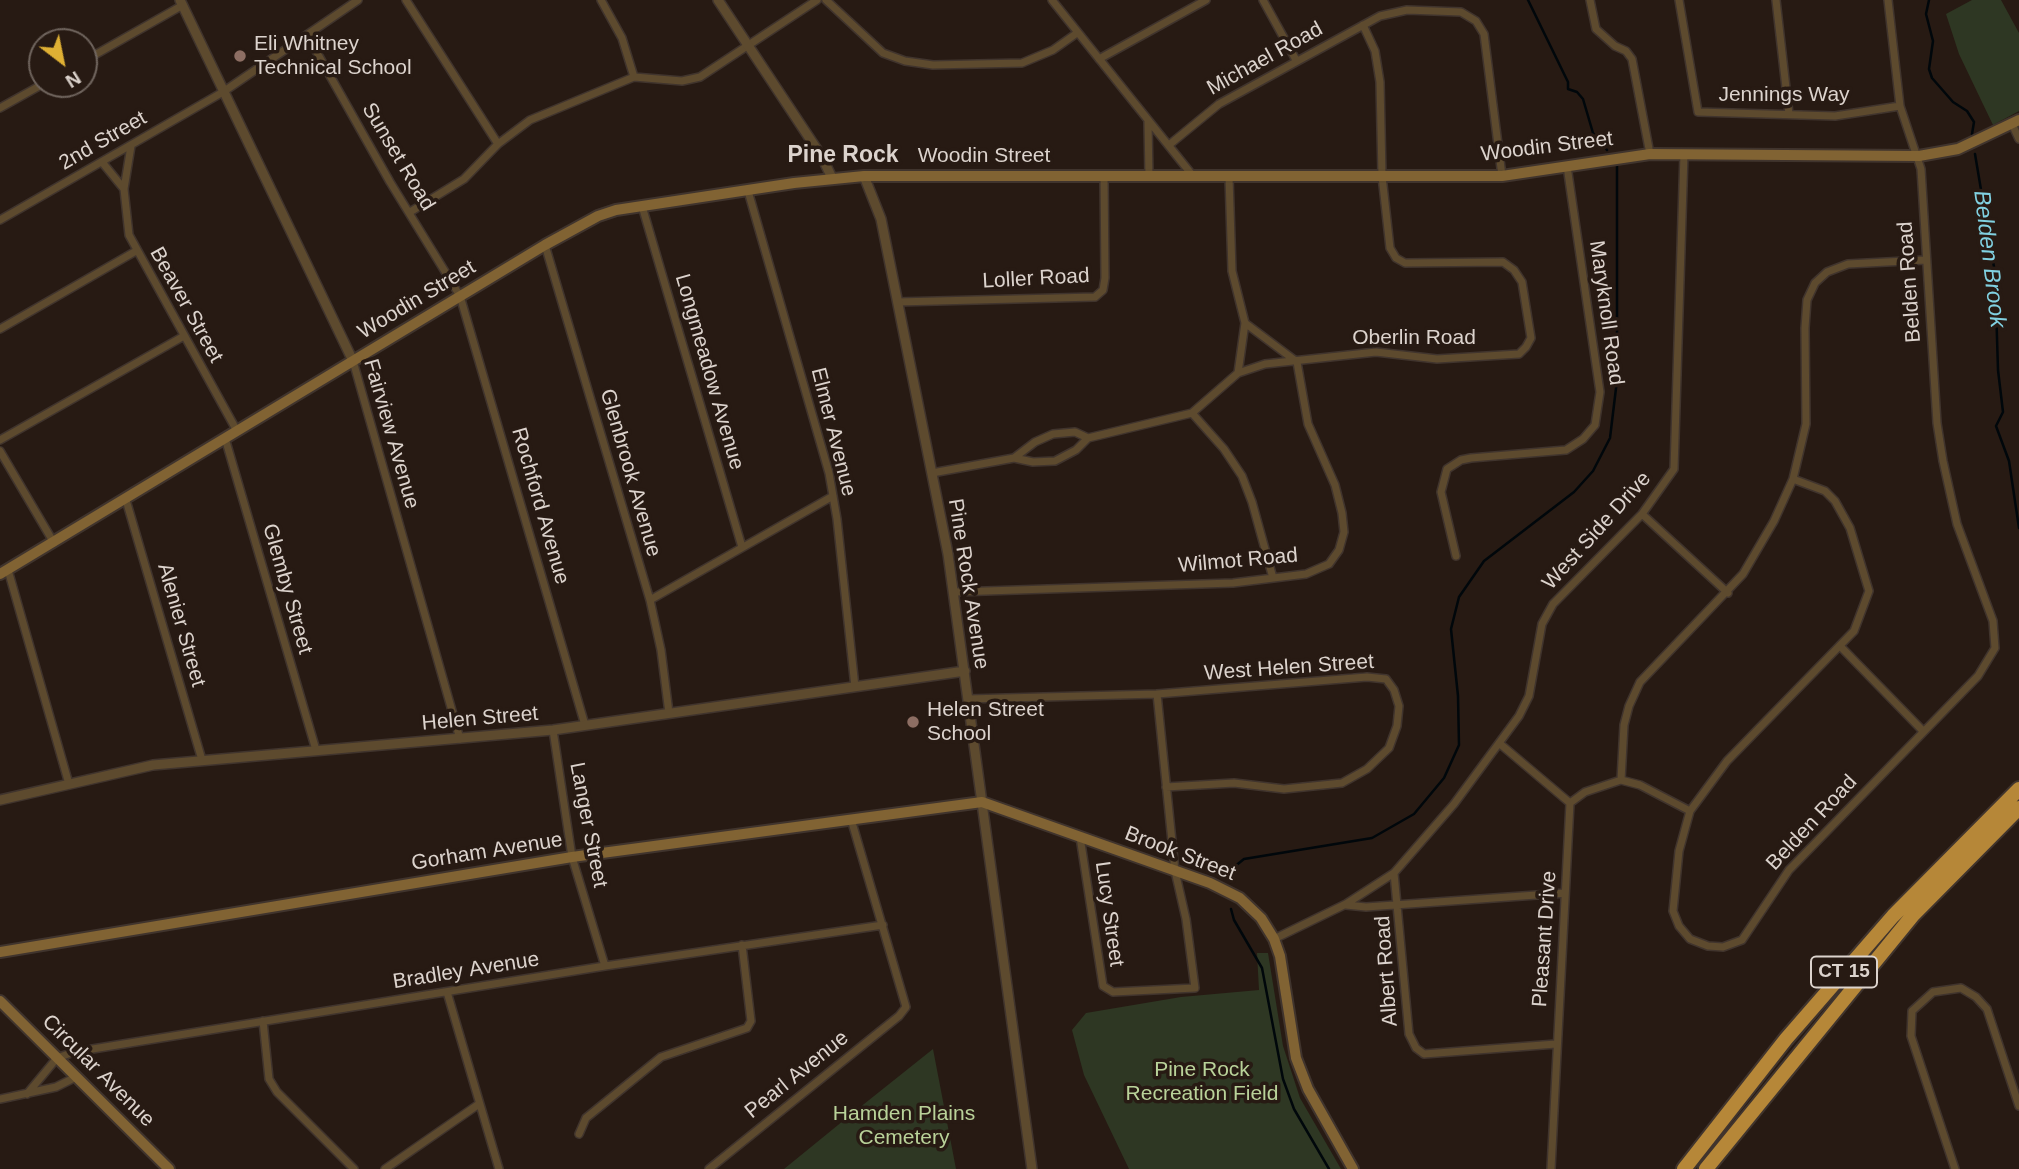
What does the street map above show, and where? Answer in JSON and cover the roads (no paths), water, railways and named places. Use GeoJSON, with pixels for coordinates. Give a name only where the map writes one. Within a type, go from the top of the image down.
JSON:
{"type":"FeatureCollection","features":[{"type":"Feature","properties":{"kind":"highway","name":"CT 15"},"geometry":{"type":"LineString","coordinates":[[1684,1169],[1786,1039],[1893,916],[2019,789]]}},
{"type":"Feature","properties":{"kind":"highway","name":"CT 15"},"geometry":{"type":"LineString","coordinates":[[1706,1169],[1913,915],[2019,808]]}},
{"type":"Feature","properties":{"kind":"main road","name":"Woodin Street"},"geometry":{"type":"LineString","coordinates":[[4,572],[353,360],[597,216],[642,206],[832,178],[864,176],[1502,176],[1650,154],[1919,156],[1958,149],[2016,122]]}},
{"type":"Feature","properties":{"kind":"main road","name":"Gorham Avenue"},"geometry":{"type":"LineString","coordinates":[[0,952],[572,857],[982,802]]}},
{"type":"Feature","properties":{"kind":"main road","name":"Brook Street"},"geometry":{"type":"LineString","coordinates":[[982,802],[1210,883],[1240,898],[1261,918],[1274,939],[1282,969],[1296,1058],[1308,1089],[1353,1169]]}},
{"type":"Feature","properties":{"kind":"main road","name":"Circular Avenue"},"geometry":{"type":"LineString","coordinates":[[0,1001],[165,1168]]}},
{"type":"Feature","properties":{"kind":"street","name":"2nd Street"},"geometry":{"type":"LineString","coordinates":[[0,219],[223,92],[358,0]]}},
{"type":"Feature","properties":{"kind":"street"},"geometry":{"type":"LineString","coordinates":[[406,0],[498,144]]}},
{"type":"Feature","properties":{"kind":"street"},"geometry":{"type":"LineString","coordinates":[[600,0],[622,38],[634,77]]}},
{"type":"Feature","properties":{"kind":"street"},"geometry":{"type":"LineString","coordinates":[[718,0],[827,165],[832,178]]}},
{"type":"Feature","properties":{"kind":"street"},"geometry":{"type":"LineString","coordinates":[[410,212],[464,179],[498,144],[530,120],[634,77],[691,80],[749,46],[817,0]]}},
{"type":"Feature","properties":{"kind":"street"},"geometry":{"type":"LineString","coordinates":[[826,0],[883,53],[905,61],[933,65],[1022,62],[1054,50],[1077,33]]}},
{"type":"Feature","properties":{"kind":"street"},"geometry":{"type":"LineString","coordinates":[[1052,0],[1193,176]]}},
{"type":"Feature","properties":{"kind":"street"},"geometry":{"type":"LineString","coordinates":[[1099,59],[1206,0]]}},
{"type":"Feature","properties":{"kind":"street"},"geometry":{"type":"LineString","coordinates":[[1263,0],[1296,61]]}},
{"type":"Feature","properties":{"kind":"street"},"geometry":{"type":"LineString","coordinates":[[1590,0],[1597,29],[1632,60],[1650,154]]}},
{"type":"Feature","properties":{"kind":"street","name":"Jennings Way"},"geometry":{"type":"LineString","coordinates":[[1679,0],[1698,112],[1835,116],[1900,106]]}},
{"type":"Feature","properties":{"kind":"street"},"geometry":{"type":"LineString","coordinates":[[1776,0],[1789,114]]}},
{"type":"Feature","properties":{"kind":"street","name":"Belden Road"},"geometry":{"type":"LineString","coordinates":[[1793,479],[1825,491],[1835,501],[1850,528],[1865,570],[1869,591],[1864,611],[1854,631],[1727,761],[1690,811],[1679,851],[1673,911],[1679,926],[1690,939],[1708,946],[1723,947],[1742,940],[1789,870],[1978,676],[1995,648],[1993,621],[1957,524],[1943,461],[1937,423],[1919,156],[1900,106],[1888,0]]}},
{"type":"Feature","properties":{"kind":"street"},"geometry":{"type":"LineString","coordinates":[[98,53],[182,3]]}},
{"type":"Feature","properties":{"kind":"street","name":"Fairview Avenue"},"geometry":{"type":"LineString","coordinates":[[182,3],[353,360],[460,739]]}},
{"type":"Feature","properties":{"kind":"street","name":"Michael Road"},"geometry":{"type":"LineString","coordinates":[[1169,145],[1219,104],[1391,12],[1461,12],[1476,21],[1484,34],[1502,176]]}},
{"type":"Feature","properties":{"kind":"street","name":"Oberlin Road"},"geometry":{"type":"LineString","coordinates":[[1014,457],[1033,462],[1055,461],[1076,450],[1088,438],[1192,413],[1238,373],[1265,364],[1376,352],[1437,359],[1519,354],[1531,338],[1522,282],[1514,270],[1503,262],[1405,263],[1396,258],[1390,248],[1382,176],[1380,75],[1375,51],[1363,25]]}},
{"type":"Feature","properties":{"kind":"street","name":"Sunset Road"},"geometry":{"type":"LineString","coordinates":[[307,35],[460,296]]}},
{"type":"Feature","properties":{"kind":"street"},"geometry":{"type":"LineString","coordinates":[[0,108],[28,92]]}},
{"type":"Feature","properties":{"kind":"street"},"geometry":{"type":"LineString","coordinates":[[1148,121],[1149,177]]}},
{"type":"Feature","properties":{"kind":"street"},"geometry":{"type":"LineString","coordinates":[[2016,122],[2019,139]]}},
{"type":"Feature","properties":{"kind":"street","name":"Beaver Street"},"geometry":{"type":"LineString","coordinates":[[131,146],[124,189],[125,217],[136,251],[237,432]]}},
{"type":"Feature","properties":{"kind":"street","name":"West Side Drive"},"geometry":{"type":"LineString","coordinates":[[1274,939],[1346,904],[1394,873],[1454,804],[1499,743],[1529,696],[1542,624],[1553,604],[1642,514],[1674,469],[1684,153]]}},
{"type":"Feature","properties":{"kind":"street"},"geometry":{"type":"LineString","coordinates":[[102,162],[124,189]]}},
{"type":"Feature","properties":{"kind":"street","name":"Maryknoll Road"},"geometry":{"type":"LineString","coordinates":[[1456,556],[1441,492],[1447,469],[1461,460],[1471,458],[1566,450],[1583,439],[1595,425],[1600,392],[1567,166]]}},
{"type":"Feature","properties":{"kind":"street","name":"Loller Road"},"geometry":{"type":"LineString","coordinates":[[897,302],[1095,297],[1103,290],[1105,278],[1104,175]]}},
{"type":"Feature","properties":{"kind":"street","name":"Pine Rock Avenue"},"geometry":{"type":"LineString","coordinates":[[864,176],[881,219],[955,592],[1032,1169]]}},
{"type":"Feature","properties":{"kind":"street"},"geometry":{"type":"LineString","coordinates":[[1229,177],[1232,271],[1245,323],[1238,373]]}},
{"type":"Feature","properties":{"kind":"street","name":"Elmer Avenue"},"geometry":{"type":"LineString","coordinates":[[748,191],[833,496],[855,687]]}},
{"type":"Feature","properties":{"kind":"street","name":"Longmeadow Avenue"},"geometry":{"type":"LineString","coordinates":[[642,206],[742,547]]}},
{"type":"Feature","properties":{"kind":"street","name":"Glenbrook Avenue"},"geometry":{"type":"LineString","coordinates":[[545,245],[650,600],[661,650],[669,713]]}},
{"type":"Feature","properties":{"kind":"street"},"geometry":{"type":"LineString","coordinates":[[0,329],[136,251]]}},
{"type":"Feature","properties":{"kind":"street"},"geometry":{"type":"LineString","coordinates":[[1621,780],[1625,725],[1629,706],[1640,682],[1728,593],[1754,558],[1793,479],[1806,424],[1805,328],[1807,300],[1815,283],[1827,272],[1848,264],[1925,260]]}},
{"type":"Feature","properties":{"kind":"street","name":"Rochford Avenue"},"geometry":{"type":"LineString","coordinates":[[460,296],[585,726]]}},
{"type":"Feature","properties":{"kind":"street"},"geometry":{"type":"LineString","coordinates":[[1245,323],[1297,362]]}},
{"type":"Feature","properties":{"kind":"street"},"geometry":{"type":"LineString","coordinates":[[0,440],[184,336]]}},
{"type":"Feature","properties":{"kind":"street","name":"Wilmot Road"},"geometry":{"type":"LineString","coordinates":[[955,592],[1233,583],[1306,574],[1329,564],[1339,551],[1344,532],[1335,485],[1308,424],[1297,362]]}},
{"type":"Feature","properties":{"kind":"street"},"geometry":{"type":"LineString","coordinates":[[1192,413],[1224,449],[1242,476],[1262,533],[1273,578]]}},
{"type":"Feature","properties":{"kind":"street","name":"Oberlin Road"},"geometry":{"type":"LineString","coordinates":[[932,473],[1014,457],[1035,442],[1053,434],[1074,432],[1088,438]]}},
{"type":"Feature","properties":{"kind":"street","name":"Glemby Street"},"geometry":{"type":"LineString","coordinates":[[225,438],[316,750]]}},
{"type":"Feature","properties":{"kind":"street"},"geometry":{"type":"LineString","coordinates":[[0,451],[54,543]]}},
{"type":"Feature","properties":{"kind":"street"},"geometry":{"type":"LineString","coordinates":[[650,600],[833,496]]}},
{"type":"Feature","properties":{"kind":"street","name":"Alenier Street"},"geometry":{"type":"LineString","coordinates":[[126,500],[202,760]]}},
{"type":"Feature","properties":{"kind":"street"},"geometry":{"type":"LineString","coordinates":[[1642,514],[1728,593]]}},
{"type":"Feature","properties":{"kind":"street"},"geometry":{"type":"LineString","coordinates":[[4,572],[69,784]]}},
{"type":"Feature","properties":{"kind":"street"},"geometry":{"type":"LineString","coordinates":[[1840,646],[1923,731]]}},
{"type":"Feature","properties":{"kind":"street","name":"Helen Street"},"geometry":{"type":"LineString","coordinates":[[0,800],[153,765],[553,730],[965,671]]}},
{"type":"Feature","properties":{"kind":"street","name":"West Helen Street"},"geometry":{"type":"LineString","coordinates":[[968,699],[1157,694],[1367,677],[1386,679],[1399,706],[1397,726],[1388,748],[1367,769],[1342,783],[1284,789],[1234,783],[1166,787]]}},
{"type":"Feature","properties":{"kind":"street"},"geometry":{"type":"LineString","coordinates":[[1157,694],[1175,871]]}},
{"type":"Feature","properties":{"kind":"street","name":"Langer Street"},"geometry":{"type":"LineString","coordinates":[[553,730],[572,857],[605,966]]}},
{"type":"Feature","properties":{"kind":"street"},"geometry":{"type":"LineString","coordinates":[[1499,743],[1570,803],[1585,792],[1621,780],[1640,785],[1690,811]]}},
{"type":"Feature","properties":{"kind":"street","name":"Pleasant Drive"},"geometry":{"type":"LineString","coordinates":[[1550,1169],[1570,803]]}},
{"type":"Feature","properties":{"kind":"street"},"geometry":{"type":"LineString","coordinates":[[851,820],[883,925]]}},
{"type":"Feature","properties":{"kind":"street","name":"Lucy Street"},"geometry":{"type":"LineString","coordinates":[[1080,837],[1103,986],[1113,992],[1195,988],[1186,919],[1175,871]]}},
{"type":"Feature","properties":{"kind":"street","name":"Albert Road"},"geometry":{"type":"LineString","coordinates":[[1394,873],[1399,903],[1409,1034],[1416,1048],[1424,1054],[1556,1044]]}},
{"type":"Feature","properties":{"kind":"street"},"geometry":{"type":"LineString","coordinates":[[1346,904],[1366,907],[1566,893]]}},
{"type":"Feature","properties":{"kind":"street","name":"Bradley Avenue"},"geometry":{"type":"LineString","coordinates":[[57,1058],[74,1052],[263,1021],[883,925]]}},
{"type":"Feature","properties":{"kind":"street","name":"Pearl Avenue"},"geometry":{"type":"LineString","coordinates":[[709,1169],[899,1016],[906,1007],[883,925]]}},
{"type":"Feature","properties":{"kind":"street"},"geometry":{"type":"LineString","coordinates":[[579,1135],[586,1118],[661,1057],[747,1028],[751,1021],[742,945]]}},
{"type":"Feature","properties":{"kind":"street"},"geometry":{"type":"LineString","coordinates":[[1955,1169],[1911,1036],[1912,1011],[1933,992],[1961,988],[1976,997],[1987,1009],[2019,1106]]}},
{"type":"Feature","properties":{"kind":"street"},"geometry":{"type":"LineString","coordinates":[[447,992],[499,1169]]}},
{"type":"Feature","properties":{"kind":"street"},"geometry":{"type":"LineString","coordinates":[[263,1021],[269,1079],[277,1092],[354,1169]]}},
{"type":"Feature","properties":{"kind":"street"},"geometry":{"type":"LineString","coordinates":[[27,1094],[57,1058]]}},
{"type":"Feature","properties":{"kind":"street"},"geometry":{"type":"LineString","coordinates":[[0,1099],[56,1087],[76,1077]]}},
{"type":"Feature","properties":{"kind":"street"},"geometry":{"type":"LineString","coordinates":[[385,1169],[480,1104]]}},
{"type":"Feature","properties":{"kind":"waterway"},"geometry":{"type":"LineString","coordinates":[[1528,0],[1568,82],[1568,89],[1577,92],[1583,99],[1593,133],[1607,150]]}},
{"type":"Feature","properties":{"kind":"waterway","name":"Belden Brook"},"geometry":{"type":"LineString","coordinates":[[1929,0],[1926,14],[1933,41],[1929,69],[1932,78],[1953,102],[1967,111],[1974,122],[1972,134]]}},
{"type":"Feature","properties":{"kind":"waterway","name":"Belden Brook"},"geometry":{"type":"LineString","coordinates":[[1975,154],[1995,273],[1998,370],[2003,412],[1996,426],[2009,461],[2019,528]]}},
{"type":"Feature","properties":{"kind":"waterway"},"geometry":{"type":"LineString","coordinates":[[1231,882],[1234,867],[1244,859],[1372,838],[1414,814],[1444,778],[1459,745],[1458,696],[1451,629],[1459,597],[1484,561],[1574,492],[1593,471],[1610,438],[1617,380],[1617,164]]}},
{"type":"Feature","properties":{"kind":"waterway"},"geometry":{"type":"LineString","coordinates":[[1231,909],[1234,920],[1262,968],[1283,1079],[1294,1109],[1329,1169]]}},
{"type":"Feature","properties":{"kind":"place","name":"Eli Whitney Technical School"},"geometry":{"type":"Point","coordinates":[240,56]}},
{"type":"Feature","properties":{"kind":"place","name":"Helen Street School"},"geometry":{"type":"Point","coordinates":[913,722]}},
{"type":"Feature","properties":{"kind":"district","name":"Pine Rock"},"geometry":{"type":"Point","coordinates":[843,156]}},
{"type":"Feature","properties":{"kind":"park label","name":"Pine Rock Recreation Field"},"geometry":{"type":"Point","coordinates":[1202,1082]}},
{"type":"Feature","properties":{"kind":"park label","name":"Hamden Plains Cemetery"},"geometry":{"type":"Point","coordinates":[904,1126]}}]}
